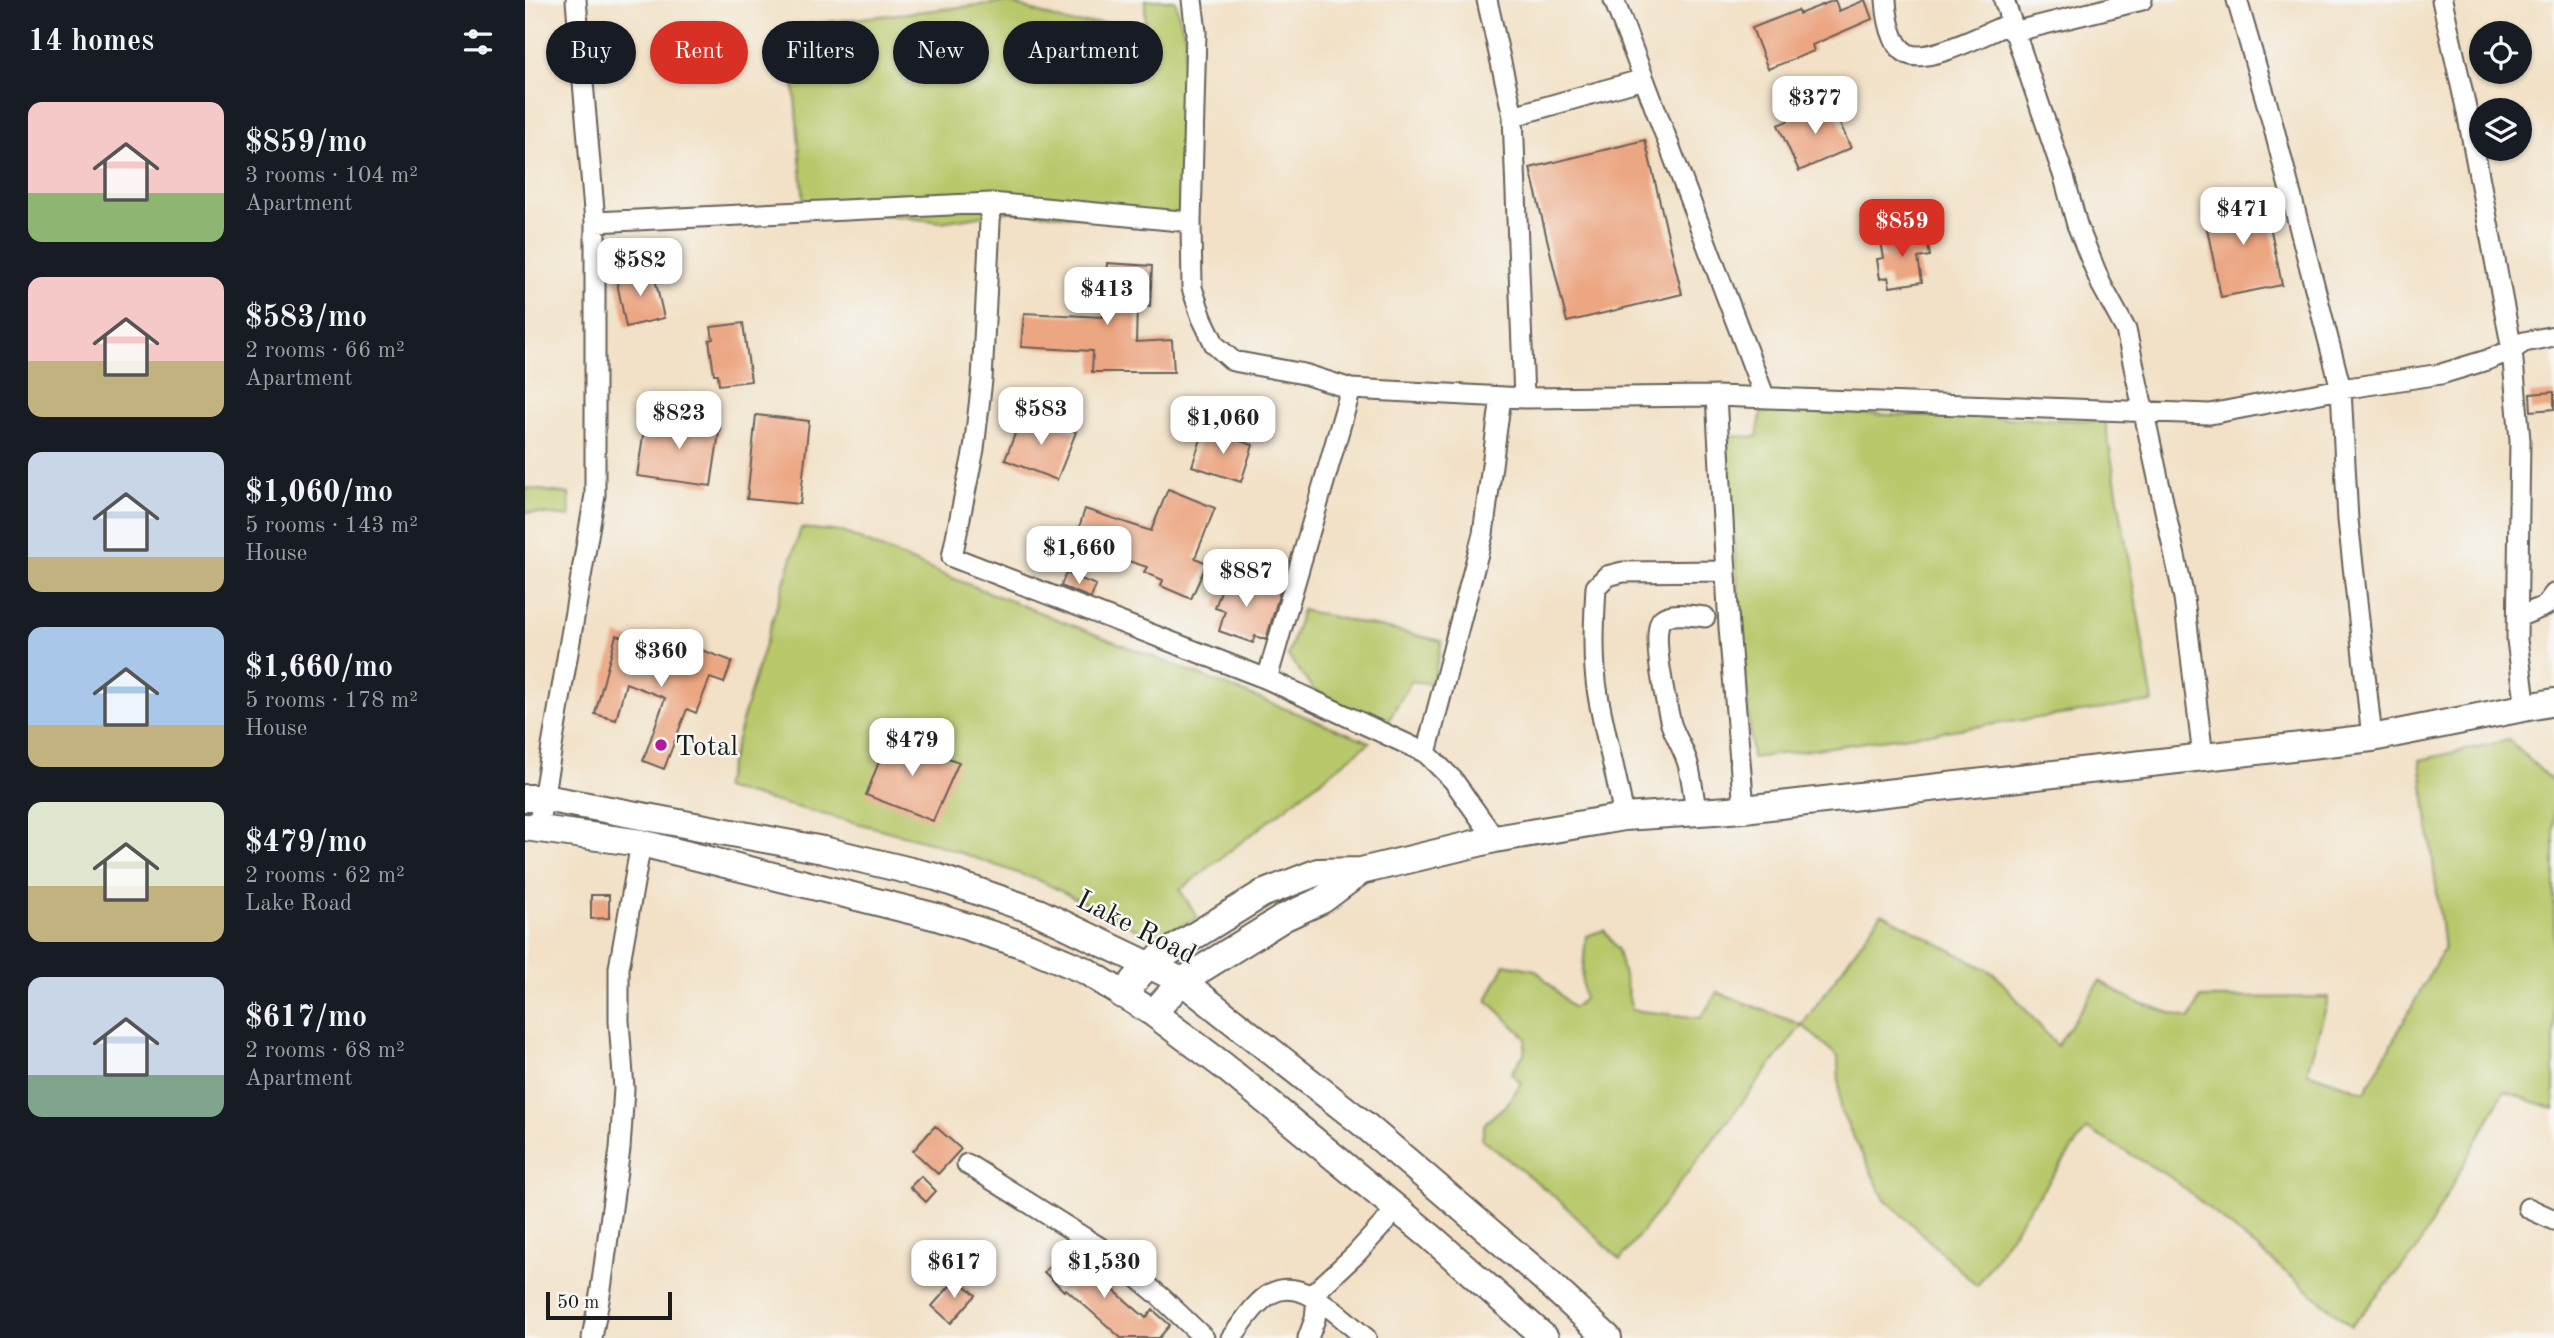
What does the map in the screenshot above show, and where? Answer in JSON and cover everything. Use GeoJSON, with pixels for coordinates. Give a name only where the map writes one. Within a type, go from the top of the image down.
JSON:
{"type":"FeatureCollection","features":[{"type":"Feature","properties":{"kind":"main road"},"geometry":{"type":"LineString","coordinates":[[1122,995],[1147,966],[1262,894],[1318,872],[1361,871],[1495,839],[1624,817],[1744,809],[2372,738],[2554,702]]}},
{"type":"Feature","properties":{"kind":"main road","name":"Lake Road"},"geometry":{"type":"LineString","coordinates":[[534,798],[823,850],[936,877],[1038,912],[1182,981],[1366,1126],[1529,1265],[1608,1338]]}},
{"type":"Feature","properties":{"kind":"main road"},"geometry":{"type":"LineString","coordinates":[[531,827],[641,844],[937,917],[1027,946],[1086,971],[1153,1013],[1225,1067],[1397,1209],[1545,1338]]}},
{"type":"Feature","properties":{"kind":"main road"},"geometry":{"type":"LineString","coordinates":[[1153,1013],[1182,981],[1285,917],[1322,900],[1361,871]]}},
{"type":"Feature","properties":{"kind":"street"},"geometry":{"type":"LineString","coordinates":[[531,827],[534,798],[568,640],[595,495],[595,222],[576,0]]}},
{"type":"Feature","properties":{"kind":"street"},"geometry":{"type":"LineString","coordinates":[[1192,0],[1196,32],[1192,288],[1215,345],[1233,361],[1304,374],[1351,389],[1524,398],[1716,396],[2210,414],[2341,389],[2441,374],[2512,349],[2524,342],[2554,336]]}},
{"type":"Feature","properties":{"kind":"street"},"geometry":{"type":"LineString","coordinates":[[1487,0],[1513,116],[1524,398]]}},
{"type":"Feature","properties":{"kind":"street"},"geometry":{"type":"LineString","coordinates":[[1614,0],[1765,398]]}},
{"type":"Feature","properties":{"kind":"street"},"geometry":{"type":"LineString","coordinates":[[1886,0],[1887,17],[1896,41],[1906,54],[1926,57],[2012,27],[2142,0]]}},
{"type":"Feature","properties":{"kind":"street"},"geometry":{"type":"LineString","coordinates":[[2004,0],[2064,177],[2077,225],[2101,284],[2126,330],[2183,598],[2203,757]]}},
{"type":"Feature","properties":{"kind":"street"},"geometry":{"type":"LineString","coordinates":[[2237,0],[2272,121],[2341,389],[2349,520],[2372,738]]}},
{"type":"Feature","properties":{"kind":"street"},"geometry":{"type":"LineString","coordinates":[[2442,0],[2467,112],[2512,349],[2520,440],[2517,640],[2526,709]]}},
{"type":"Feature","properties":{"kind":"street"},"geometry":{"type":"LineString","coordinates":[[1513,116],[1644,79]]}},
{"type":"Feature","properties":{"kind":"street"},"geometry":{"type":"LineString","coordinates":[[595,222],[991,203],[1191,222]]}},
{"type":"Feature","properties":{"kind":"street"},"geometry":{"type":"LineString","coordinates":[[991,203],[982,380],[974,449],[952,556],[1267,679],[1426,753],[1453,780],[1495,839]]}},
{"type":"Feature","properties":{"kind":"street"},"geometry":{"type":"LineString","coordinates":[[1267,679],[1351,389]]}},
{"type":"Feature","properties":{"kind":"street"},"geometry":{"type":"LineString","coordinates":[[1716,396],[1744,809]]}},
{"type":"Feature","properties":{"kind":"street"},"geometry":{"type":"LineString","coordinates":[[1426,753],[1483,534],[1501,397]]}},
{"type":"Feature","properties":{"kind":"street"},"geometry":{"type":"LineString","coordinates":[[1624,817],[1598,694],[1594,646],[1596,587],[1607,576],[1623,572],[1726,571]]}},
{"type":"Feature","properties":{"kind":"street"},"geometry":{"type":"LineString","coordinates":[[2518,617],[2545,606],[2554,594]]}},
{"type":"Feature","properties":{"kind":"street"},"geometry":{"type":"LineString","coordinates":[[1696,812],[1687,762],[1667,708],[1658,654],[1658,625],[1663,618],[1671,615],[1705,617]]}},
{"type":"Feature","properties":{"kind":"street"},"geometry":{"type":"LineString","coordinates":[[592,1338],[620,1149],[625,1089],[619,1021],[619,968],[641,844]]}},
{"type":"Feature","properties":{"kind":"street"},"geometry":{"type":"LineString","coordinates":[[967,1164],[1107,1252],[1161,1297],[1204,1338]]}},
{"type":"Feature","properties":{"kind":"street"},"geometry":{"type":"LineString","coordinates":[[2528,1208],[2554,1220]]}},
{"type":"Feature","properties":{"kind":"street"},"geometry":{"type":"LineString","coordinates":[[1308,1338],[1315,1319],[1315,1297],[1397,1209]]}},
{"type":"Feature","properties":{"kind":"street"},"geometry":{"type":"LineString","coordinates":[[1231,1338],[1255,1308],[1273,1293],[1289,1290],[1315,1297],[1366,1338]]}},
{"type":"Feature","properties":{"kind":"green space"},"geometry":{"type":"Polygon","coordinates":[[[1145,0],[1175,0],[1185,37],[1183,201],[1178,225],[1012,211],[941,222],[804,205],[794,84],[879,84],[879,21],[834,21],[1007,2],[1064,21],[1003,21],[1003,84],[1163,84],[1163,21],[1145,21],[1145,0]]]}},
{"type":"Feature","properties":{"kind":"green space"},"geometry":{"type":"Polygon","coordinates":[[[1761,413],[2105,421],[2153,702],[1752,758],[1726,446],[1732,436],[1757,437],[1761,413]]]}},
{"type":"Feature","properties":{"kind":"green space"},"geometry":{"type":"Polygon","coordinates":[[[525,488],[569,494],[570,517],[525,512],[525,488]]]}},
{"type":"Feature","properties":{"kind":"green space"},"geometry":{"type":"Polygon","coordinates":[[[801,528],[843,532],[942,574],[1370,742],[1180,890],[1198,918],[1163,933],[1138,930],[1043,882],[933,843],[723,788],[801,528]]]}},
{"type":"Feature","properties":{"kind":"green space"},"geometry":{"type":"Polygon","coordinates":[[[1302,610],[1442,641],[1432,684],[1411,681],[1385,727],[1314,690],[1288,656],[1302,610]]]}},
{"type":"Feature","properties":{"kind":"green space"},"geometry":{"type":"Polygon","coordinates":[[[2509,740],[2554,783],[2554,1109],[2504,1091],[2416,1251],[2351,1326],[2173,1179],[2087,1129],[1977,1286],[1884,1198],[1840,1110],[1838,1057],[1802,1025],[1882,913],[1995,974],[2057,1046],[2100,981],[2134,1001],[2190,1019],[2200,998],[2329,997],[2307,1072],[2365,1092],[2444,948],[2420,760],[2509,740]]]}},
{"type":"Feature","properties":{"kind":"green space"},"geometry":{"type":"Polygon","coordinates":[[[1604,930],[1618,950],[1632,1010],[1701,1018],[1717,992],[1802,1025],[1620,1260],[1560,1201],[1482,1139],[1485,1123],[1507,1104],[1521,1083],[1511,1073],[1524,1054],[1526,1038],[1487,1000],[1505,964],[1536,970],[1573,1008],[1584,999],[1582,980],[1586,936],[1604,930]]]}},
{"type":"Feature","properties":{"kind":"building"},"geometry":{"type":"Polygon","coordinates":[[[1835,0],[1839,11],[1865,0],[1872,19],[1812,45],[1814,51],[1768,69],[1752,28],[1798,10],[1799,14],[1835,0]]]}},
{"type":"Feature","properties":{"kind":"building"},"geometry":{"type":"Polygon","coordinates":[[[1830,102],[1851,148],[1799,171],[1778,125],[1830,102]]]}},
{"type":"Feature","properties":{"kind":"building"},"geometry":{"type":"Polygon","coordinates":[[[1645,140],[1682,294],[1567,322],[1530,168],[1645,140]]]}},
{"type":"Feature","properties":{"kind":"building"},"geometry":{"type":"Polygon","coordinates":[[[2264,196],[2282,285],[2221,297],[2203,209],[2264,196]]]}},
{"type":"Feature","properties":{"kind":"building"},"geometry":{"type":"Polygon","coordinates":[[[1913,230],[1915,243],[1927,241],[1930,256],[1918,258],[1922,282],[1890,287],[1888,277],[1880,279],[1877,259],[1884,258],[1880,236],[1913,230]]]}},
{"type":"Feature","properties":{"kind":"building"},"geometry":{"type":"Polygon","coordinates":[[[1107,263],[1152,266],[1150,307],[1137,306],[1136,342],[1172,340],[1174,372],[1092,372],[1093,351],[1021,347],[1024,313],[1103,317],[1107,263]]]}},
{"type":"Feature","properties":{"kind":"building"},"geometry":{"type":"Polygon","coordinates":[[[653,270],[664,318],[626,327],[616,278],[653,270]]]}},
{"type":"Feature","properties":{"kind":"building"},"geometry":{"type":"Polygon","coordinates":[[[743,323],[751,381],[719,385],[718,374],[714,374],[709,340],[713,339],[711,327],[743,323]]]}},
{"type":"Feature","properties":{"kind":"building"},"geometry":{"type":"Polygon","coordinates":[[[2554,392],[2554,409],[2531,411],[2530,394],[2554,392]]]}},
{"type":"Feature","properties":{"kind":"building"},"geometry":{"type":"Polygon","coordinates":[[[756,415],[809,421],[800,504],[747,499],[756,415]]]}},
{"type":"Feature","properties":{"kind":"building"},"geometry":{"type":"Polygon","coordinates":[[[646,416],[720,426],[711,486],[637,476],[646,416]]]}},
{"type":"Feature","properties":{"kind":"building"},"geometry":{"type":"Polygon","coordinates":[[[1034,416],[1076,432],[1057,480],[1005,460],[1021,418],[1032,422],[1034,416]]]}},
{"type":"Feature","properties":{"kind":"building"},"geometry":{"type":"Polygon","coordinates":[[[1204,430],[1253,445],[1241,482],[1192,466],[1204,430]]]}},
{"type":"Feature","properties":{"kind":"building"},"geometry":{"type":"Polygon","coordinates":[[[1168,489],[1215,508],[1195,558],[1207,563],[1191,599],[1161,586],[1163,580],[1144,572],[1147,567],[1074,543],[1085,509],[1151,531],[1168,489]]]}},
{"type":"Feature","properties":{"kind":"building"},"geometry":{"type":"Polygon","coordinates":[[[1066,573],[1096,585],[1091,598],[1061,586],[1066,573]]]}},
{"type":"Feature","properties":{"kind":"building"},"geometry":{"type":"Polygon","coordinates":[[[1227,574],[1280,592],[1266,640],[1255,636],[1253,643],[1219,631],[1225,611],[1215,608],[1227,574]]]}},
{"type":"Feature","properties":{"kind":"building"},"geometry":{"type":"Polygon","coordinates":[[[616,635],[637,641],[633,655],[669,668],[679,642],[732,661],[724,683],[710,678],[696,713],[687,709],[664,769],[643,761],[665,698],[626,683],[616,720],[595,714],[616,635]]]}},
{"type":"Feature","properties":{"kind":"building"},"geometry":{"type":"Polygon","coordinates":[[[889,736],[959,762],[933,821],[866,795],[889,736]]]}},
{"type":"Feature","properties":{"kind":"building"},"geometry":{"type":"Polygon","coordinates":[[[591,895],[609,895],[609,918],[591,919],[591,895]]]}},
{"type":"Feature","properties":{"kind":"building"},"geometry":{"type":"Polygon","coordinates":[[[935,1126],[961,1149],[938,1174],[913,1151],[935,1126]]]}},
{"type":"Feature","properties":{"kind":"building"},"geometry":{"type":"Polygon","coordinates":[[[921,1176],[936,1191],[926,1202],[910,1187],[921,1176]]]}},
{"type":"Feature","properties":{"kind":"building"},"geometry":{"type":"Polygon","coordinates":[[[1066,1249],[1146,1318],[1153,1310],[1170,1325],[1159,1338],[1121,1338],[1044,1272],[1066,1249]]]}},
{"type":"Feature","properties":{"kind":"building"},"geometry":{"type":"Polygon","coordinates":[[[957,1278],[976,1295],[951,1323],[932,1306],[957,1278]]]}},
{"type":"Feature","properties":{"kind":"place","name":"Total"},"geometry":{"type":"Point","coordinates":[661,745]}}]}
